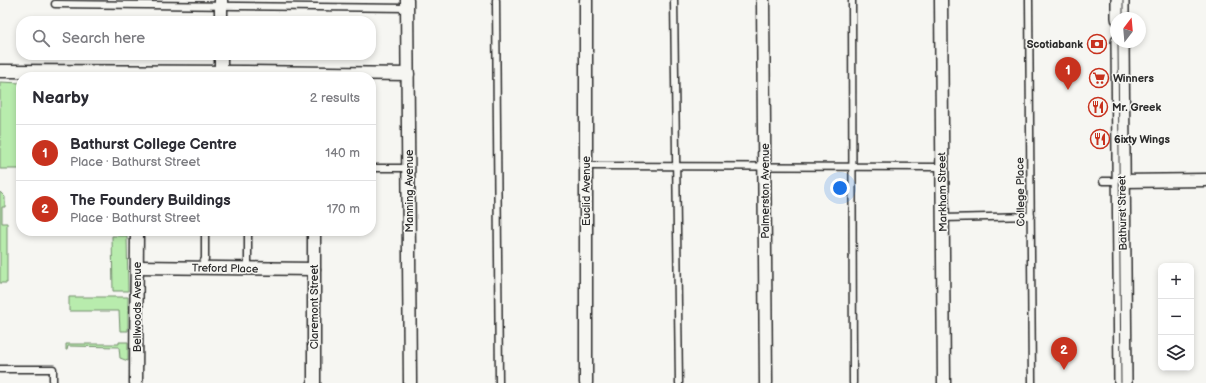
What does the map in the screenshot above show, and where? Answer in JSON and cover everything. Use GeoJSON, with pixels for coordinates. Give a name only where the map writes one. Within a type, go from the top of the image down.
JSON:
{"type":"FeatureCollection","features":[{"type":"Feature","properties":{"kind":"main road"},"geometry":{"type":"LineString","coordinates":[[1120,0],[1120,12]]}},
{"type":"Feature","properties":{"kind":"main road","name":"Bathurst Street"},"geometry":{"type":"LineString","coordinates":[[1120,48],[1123,383]]}},
{"type":"Feature","properties":{"kind":"street","name":"Euclid Avenue"},"geometry":{"type":"LineString","coordinates":[[586,0],[586,383]]}},
{"type":"Feature","properties":{"kind":"street","name":"Palmerston Avenue"},"geometry":{"type":"LineString","coordinates":[[763,0],[766,383]]}},
{"type":"Feature","properties":{"kind":"street","name":"Markham Street"},"geometry":{"type":"LineString","coordinates":[[941,0],[944,383]]}},
{"type":"Feature","properties":{"kind":"street"},"geometry":{"type":"LineString","coordinates":[[221,2],[221,16]]}},
{"type":"Feature","properties":{"kind":"street","name":"Manning Avenue"},"geometry":{"type":"LineString","coordinates":[[408,4],[410,383]]}},
{"type":"Feature","properties":{"kind":"street"},"geometry":{"type":"LineString","coordinates":[[221,60],[221,72]]}},
{"type":"Feature","properties":{"kind":"street"},"geometry":{"type":"LineString","coordinates":[[0,71],[46,72]]}},
{"type":"Feature","properties":{"kind":"street"},"geometry":{"type":"LineString","coordinates":[[376,74],[408,74]]}},
{"type":"Feature","properties":{"kind":"street"},"geometry":{"type":"LineString","coordinates":[[1122,181],[1206,180]]}},
{"type":"Feature","properties":{"kind":"street","name":"Bellwoods Avenue"},"geometry":{"type":"LineString","coordinates":[[136,383],[137,236]]}},
{"type":"Feature","properties":{"kind":"street","name":"Claremont Street"},"geometry":{"type":"LineString","coordinates":[[314,236],[314,383]]}},
{"type":"Feature","properties":{"kind":"street","name":"Treford Place"},"geometry":{"type":"LineString","coordinates":[[137,267],[314,268]]}},
{"type":"Feature","properties":{"kind":"lane"},"geometry":{"type":"LineString","coordinates":[[496,0],[498,383]]}},
{"type":"Feature","properties":{"kind":"lane"},"geometry":{"type":"LineString","coordinates":[[674,0],[679,383]]}},
{"type":"Feature","properties":{"kind":"lane"},"geometry":{"type":"LineString","coordinates":[[852,0],[853,383]]}},
{"type":"Feature","properties":{"kind":"lane","name":"College Place"},"geometry":{"type":"LineString","coordinates":[[1029,0],[1032,383]]}},
{"type":"Feature","properties":{"kind":"lane"},"geometry":{"type":"LineString","coordinates":[[55,4],[221,2],[408,4]]}},
{"type":"Feature","properties":{"kind":"lane"},"geometry":{"type":"LineString","coordinates":[[586,166],[942,167]]}},
{"type":"Feature","properties":{"kind":"lane"},"geometry":{"type":"LineString","coordinates":[[376,168],[409,168]]}},
{"type":"Feature","properties":{"kind":"lane"},"geometry":{"type":"LineString","coordinates":[[1103,181],[1122,181]]}},
{"type":"Feature","properties":{"kind":"lane"},"geometry":{"type":"LineString","coordinates":[[943,218],[1030,216]]}},
{"type":"Feature","properties":{"kind":"lane"},"geometry":{"type":"LineString","coordinates":[[200,268],[205,259],[205,236]]}},
{"type":"Feature","properties":{"kind":"lane"},"geometry":{"type":"LineString","coordinates":[[248,236],[248,268]]}},
{"type":"Feature","properties":{"kind":"lane"},"geometry":{"type":"LineString","coordinates":[[0,369],[53,369],[53,383]]}},
{"type":"Feature","properties":{"kind":"green space"},"geometry":{"type":"Polygon","coordinates":[[[0,82],[16,83],[16,169],[0,169],[0,82]]]}},
{"type":"Feature","properties":{"kind":"green space"},"geometry":{"type":"Polygon","coordinates":[[[0,192],[5,197],[5,207],[2,207],[2,223],[7,223],[7,283],[0,283],[0,192]]]}},
{"type":"Feature","properties":{"kind":"green space"},"geometry":{"type":"Polygon","coordinates":[[[112,236],[127,236],[128,291],[113,291],[112,236]]]}},
{"type":"Feature","properties":{"kind":"green space"},"geometry":{"type":"Polygon","coordinates":[[[69,297],[128,297],[128,331],[120,331],[119,311],[69,311],[69,297]]]}},
{"type":"Feature","properties":{"kind":"green space"},"geometry":{"type":"Polygon","coordinates":[[[119,342],[128,342],[128,361],[120,358],[119,347],[68,346],[66,350],[66,344],[119,344],[119,342]]]}},
{"type":"Feature","properties":{"kind":"tram line"},"geometry":{"type":"LineString","coordinates":[[1123,0],[1123,12]]}},
{"type":"Feature","properties":{"kind":"tram line"},"geometry":{"type":"LineString","coordinates":[[1118,48],[1121,383]]}},
{"type":"Feature","properties":{"kind":"place","name":"Scotiabank"},"geometry":{"type":"Point","coordinates":[1097,44]}},
{"type":"Feature","properties":{"kind":"place","name":"Winners"},"geometry":{"type":"Point","coordinates":[1099,78]}},
{"type":"Feature","properties":{"kind":"place","name":"Bathurst College Centre"},"geometry":{"type":"Point","coordinates":[1068,90]}},
{"type":"Feature","properties":{"kind":"place","name":"Mr. Greek"},"geometry":{"type":"Point","coordinates":[1098,107]}},
{"type":"Feature","properties":{"kind":"place","name":"6ixty Wings"},"geometry":{"type":"Point","coordinates":[1100,139]}},
{"type":"Feature","properties":{"kind":"place","name":"The Foundery Buildings"},"geometry":{"type":"Point","coordinates":[1064,370]}}]}
